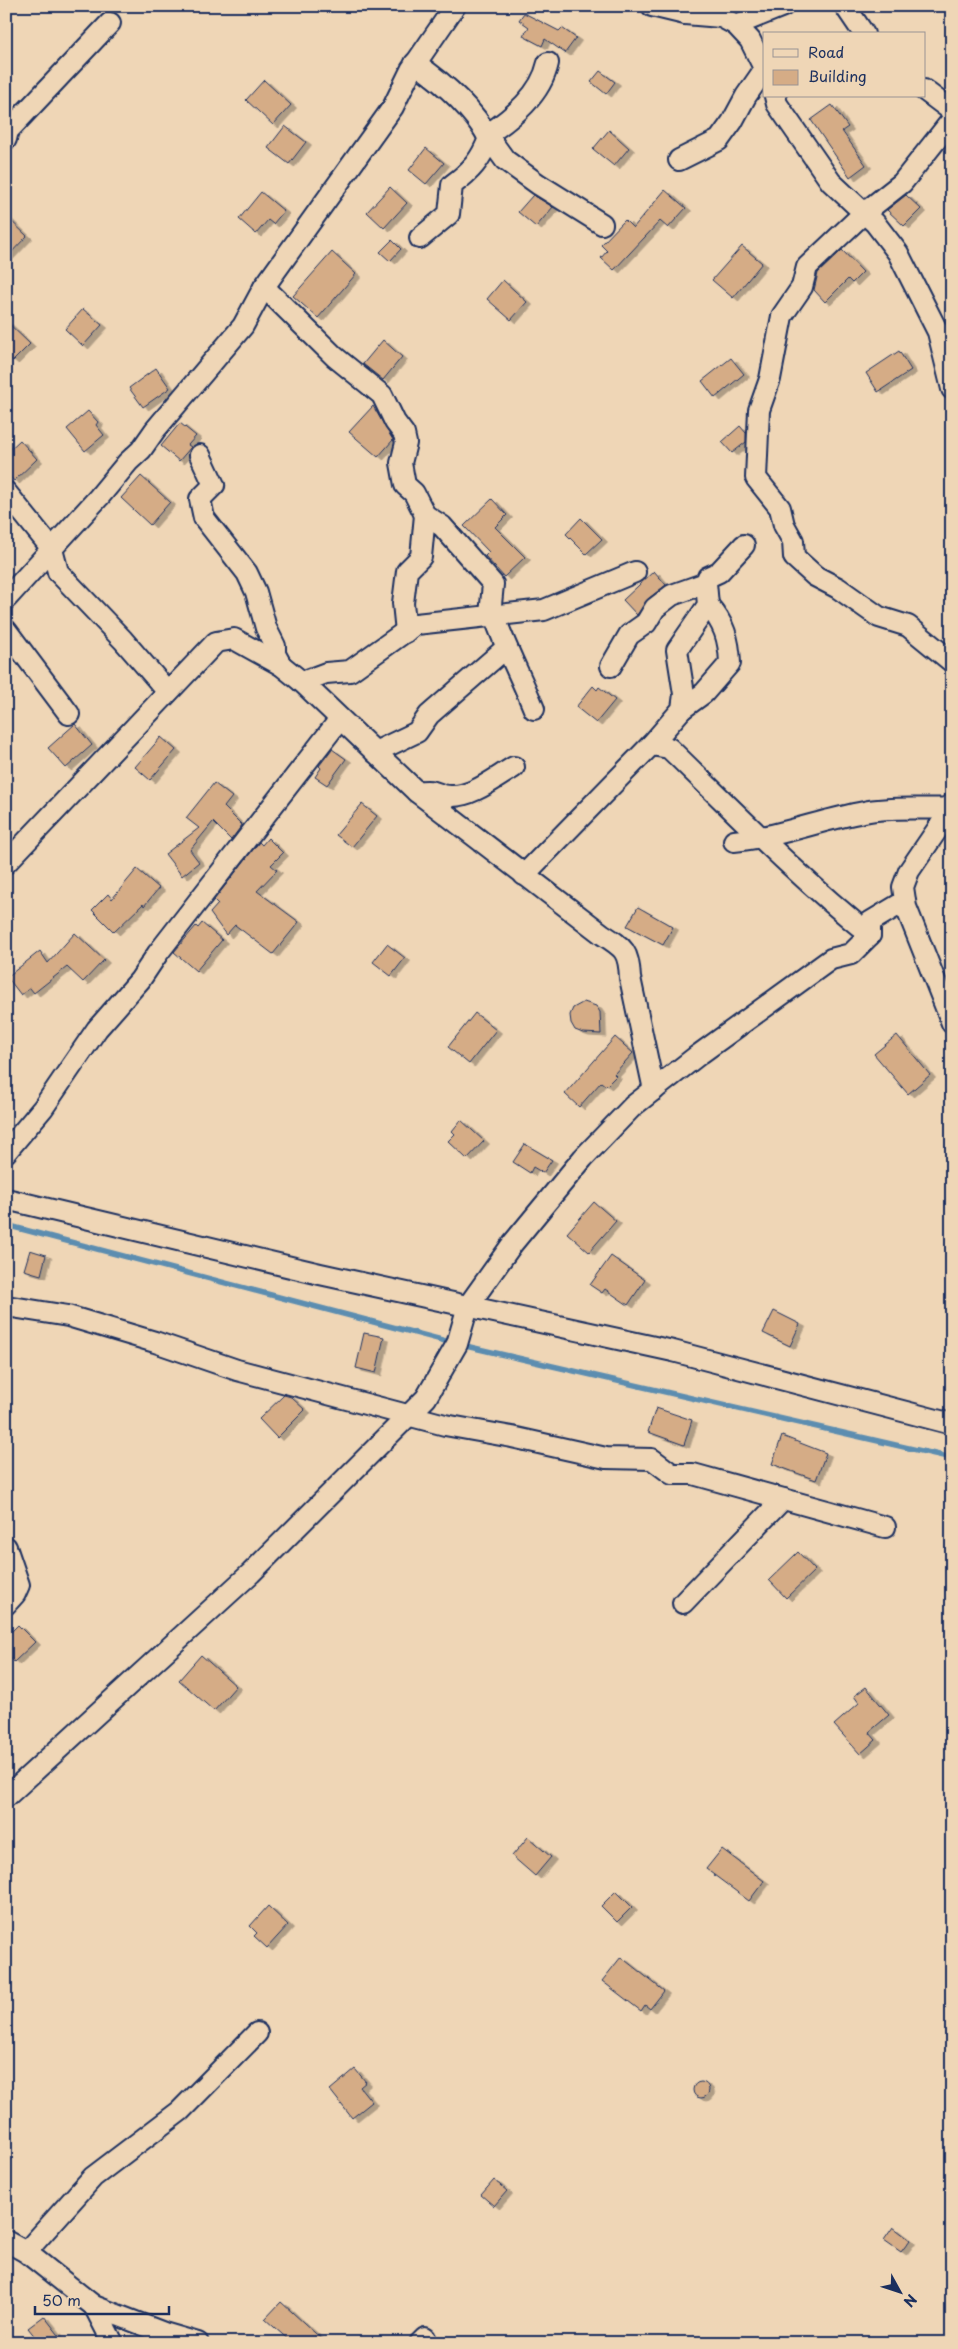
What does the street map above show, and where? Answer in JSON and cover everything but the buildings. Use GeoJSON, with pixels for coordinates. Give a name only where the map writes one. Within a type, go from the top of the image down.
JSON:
{"type":"FeatureCollection","features":[{"type":"Feature","properties":{"kind":"street"},"geometry":{"type":"LineString","coordinates":[[6,599],[128,462],[141,450],[161,423],[243,326],[264,288],[393,107],[415,64],[455,6]]}},
{"type":"Feature","properties":{"kind":"street"},"geometry":{"type":"LineString","coordinates":[[652,6],[684,14],[721,17],[736,25],[750,40],[763,67]]}},
{"type":"Feature","properties":{"kind":"street"},"geometry":{"type":"LineString","coordinates":[[736,25],[783,6]]}},
{"type":"Feature","properties":{"kind":"street"},"geometry":{"type":"LineString","coordinates":[[845,6],[863,32]]}},
{"type":"Feature","properties":{"kind":"street"},"geometry":{"type":"LineString","coordinates":[[6,139],[8,131],[110,23]]}},
{"type":"Feature","properties":{"kind":"street"},"geometry":{"type":"LineString","coordinates":[[420,238],[449,214],[452,185],[471,171],[482,157],[488,136],[529,100],[546,72],[548,63]]}},
{"type":"Feature","properties":{"kind":"street"},"geometry":{"type":"LineString","coordinates":[[415,64],[435,77],[480,120],[488,136],[505,160],[538,184],[602,224]]}},
{"type":"Feature","properties":{"kind":"street"},"geometry":{"type":"LineString","coordinates":[[679,160],[719,140],[763,70]]}},
{"type":"Feature","properties":{"kind":"street"},"geometry":{"type":"LineString","coordinates":[[926,91],[952,110]]}},
{"type":"Feature","properties":{"kind":"street"},"geometry":{"type":"LineString","coordinates":[[775,98],[831,182],[875,223],[898,253],[938,332],[952,389]]}},
{"type":"Feature","properties":{"kind":"street"},"geometry":{"type":"LineString","coordinates":[[952,120],[902,183],[864,213],[807,267],[802,287],[782,316],[770,379],[759,410],[756,478],[780,508],[784,525],[792,542],[794,557],[815,576],[838,588],[879,617],[908,626],[952,662]]}},
{"type":"Feature","properties":{"kind":"street"},"geometry":{"type":"LineString","coordinates":[[264,288],[334,356],[382,395],[395,422],[404,434],[406,443],[401,463],[405,484],[414,493],[425,515],[442,526],[493,584],[492,615],[534,709]]}},
{"type":"Feature","properties":{"kind":"street"},"geometry":{"type":"LineString","coordinates":[[200,454],[214,485],[200,499],[204,518],[247,573],[256,592],[266,628],[276,646],[275,654],[281,664]]}},
{"type":"Feature","properties":{"kind":"street"},"geometry":{"type":"LineString","coordinates":[[6,492],[52,548],[58,572],[123,640],[168,692]]}},
{"type":"Feature","properties":{"kind":"street"},"geometry":{"type":"LineString","coordinates":[[406,632],[403,603],[407,571],[421,557],[425,515]]}},
{"type":"Feature","properties":{"kind":"street"},"geometry":{"type":"LineString","coordinates":[[524,875],[651,745],[682,709],[704,693],[730,663],[721,620],[708,604],[706,583],[708,577],[719,572],[744,545]]}},
{"type":"Feature","properties":{"kind":"street"},"geometry":{"type":"LineString","coordinates":[[302,682],[326,673],[350,671],[416,624],[548,608],[635,572]]}},
{"type":"Feature","properties":{"kind":"street"},"geometry":{"type":"LineString","coordinates":[[611,666],[629,635],[646,623],[655,608],[672,595],[706,583]]}},
{"type":"Feature","properties":{"kind":"street"},"geometry":{"type":"LineString","coordinates":[[682,709],[684,694],[676,650],[708,604]]}},
{"type":"Feature","properties":{"kind":"street"},"geometry":{"type":"LineString","coordinates":[[6,630],[69,714]]}},
{"type":"Feature","properties":{"kind":"street"},"geometry":{"type":"LineString","coordinates":[[6,863],[216,642],[234,639],[281,664],[417,792],[602,934],[622,947],[629,960],[630,978],[654,1090]]}},
{"type":"Feature","properties":{"kind":"street"},"geometry":{"type":"LineString","coordinates":[[375,752],[417,732],[429,715],[506,648]]}},
{"type":"Feature","properties":{"kind":"street"},"geometry":{"type":"LineString","coordinates":[[6,1152],[43,1108],[97,1030],[140,980],[158,953],[340,719]]}},
{"type":"Feature","properties":{"kind":"street"},"geometry":{"type":"LineString","coordinates":[[651,745],[668,748],[762,839],[870,935]]}},
{"type":"Feature","properties":{"kind":"street"},"geometry":{"type":"LineString","coordinates":[[417,792],[431,789],[449,796],[464,795],[514,767]]}},
{"type":"Feature","properties":{"kind":"street"},"geometry":{"type":"LineString","coordinates":[[734,841],[762,839],[864,812],[890,808],[951,807]]}},
{"type":"Feature","properties":{"kind":"street"},"geometry":{"type":"LineString","coordinates":[[951,807],[909,872],[903,887],[905,901],[952,1023]]}},
{"type":"Feature","properties":{"kind":"street"},"geometry":{"type":"LineString","coordinates":[[6,1796],[251,1573],[426,1398],[457,1344],[468,1306],[513,1243],[583,1158],[633,1106],[697,1056],[831,959],[850,954],[870,935],[870,922],[905,901]]}},
{"type":"Feature","properties":{"kind":"street"},"geometry":{"type":"LineString","coordinates":[[6,1199],[468,1306],[673,1351],[952,1424]]}},
{"type":"Feature","properties":{"kind":"street"},"geometry":{"type":"LineString","coordinates":[[6,1306],[68,1316],[155,1342],[237,1370],[444,1425],[512,1437],[606,1458],[652,1458],[672,1474],[693,1474],[885,1528]]}},
{"type":"Feature","properties":{"kind":"street"},"geometry":{"type":"LineString","coordinates":[[683,1603],[783,1499]]}},
{"type":"Feature","properties":{"kind":"street"},"geometry":{"type":"LineString","coordinates":[[6,1547],[19,1585],[15,1594],[6,1604]]}},
{"type":"Feature","properties":{"kind":"street"},"geometry":{"type":"LineString","coordinates":[[26,2252],[93,2177],[180,2110],[257,2032]]}},
{"type":"Feature","properties":{"kind":"street"},"geometry":{"type":"LineString","coordinates":[[6,2242],[26,2252],[94,2306],[164,2333],[198,2343]]}},
{"type":"Feature","properties":{"kind":"street"},"geometry":{"type":"LineString","coordinates":[[94,2306],[113,2343]]}},
{"type":"Feature","properties":{"kind":"waterway"},"geometry":{"type":"LineString","coordinates":[[6,1225],[457,1344],[952,1458]]}}]}
